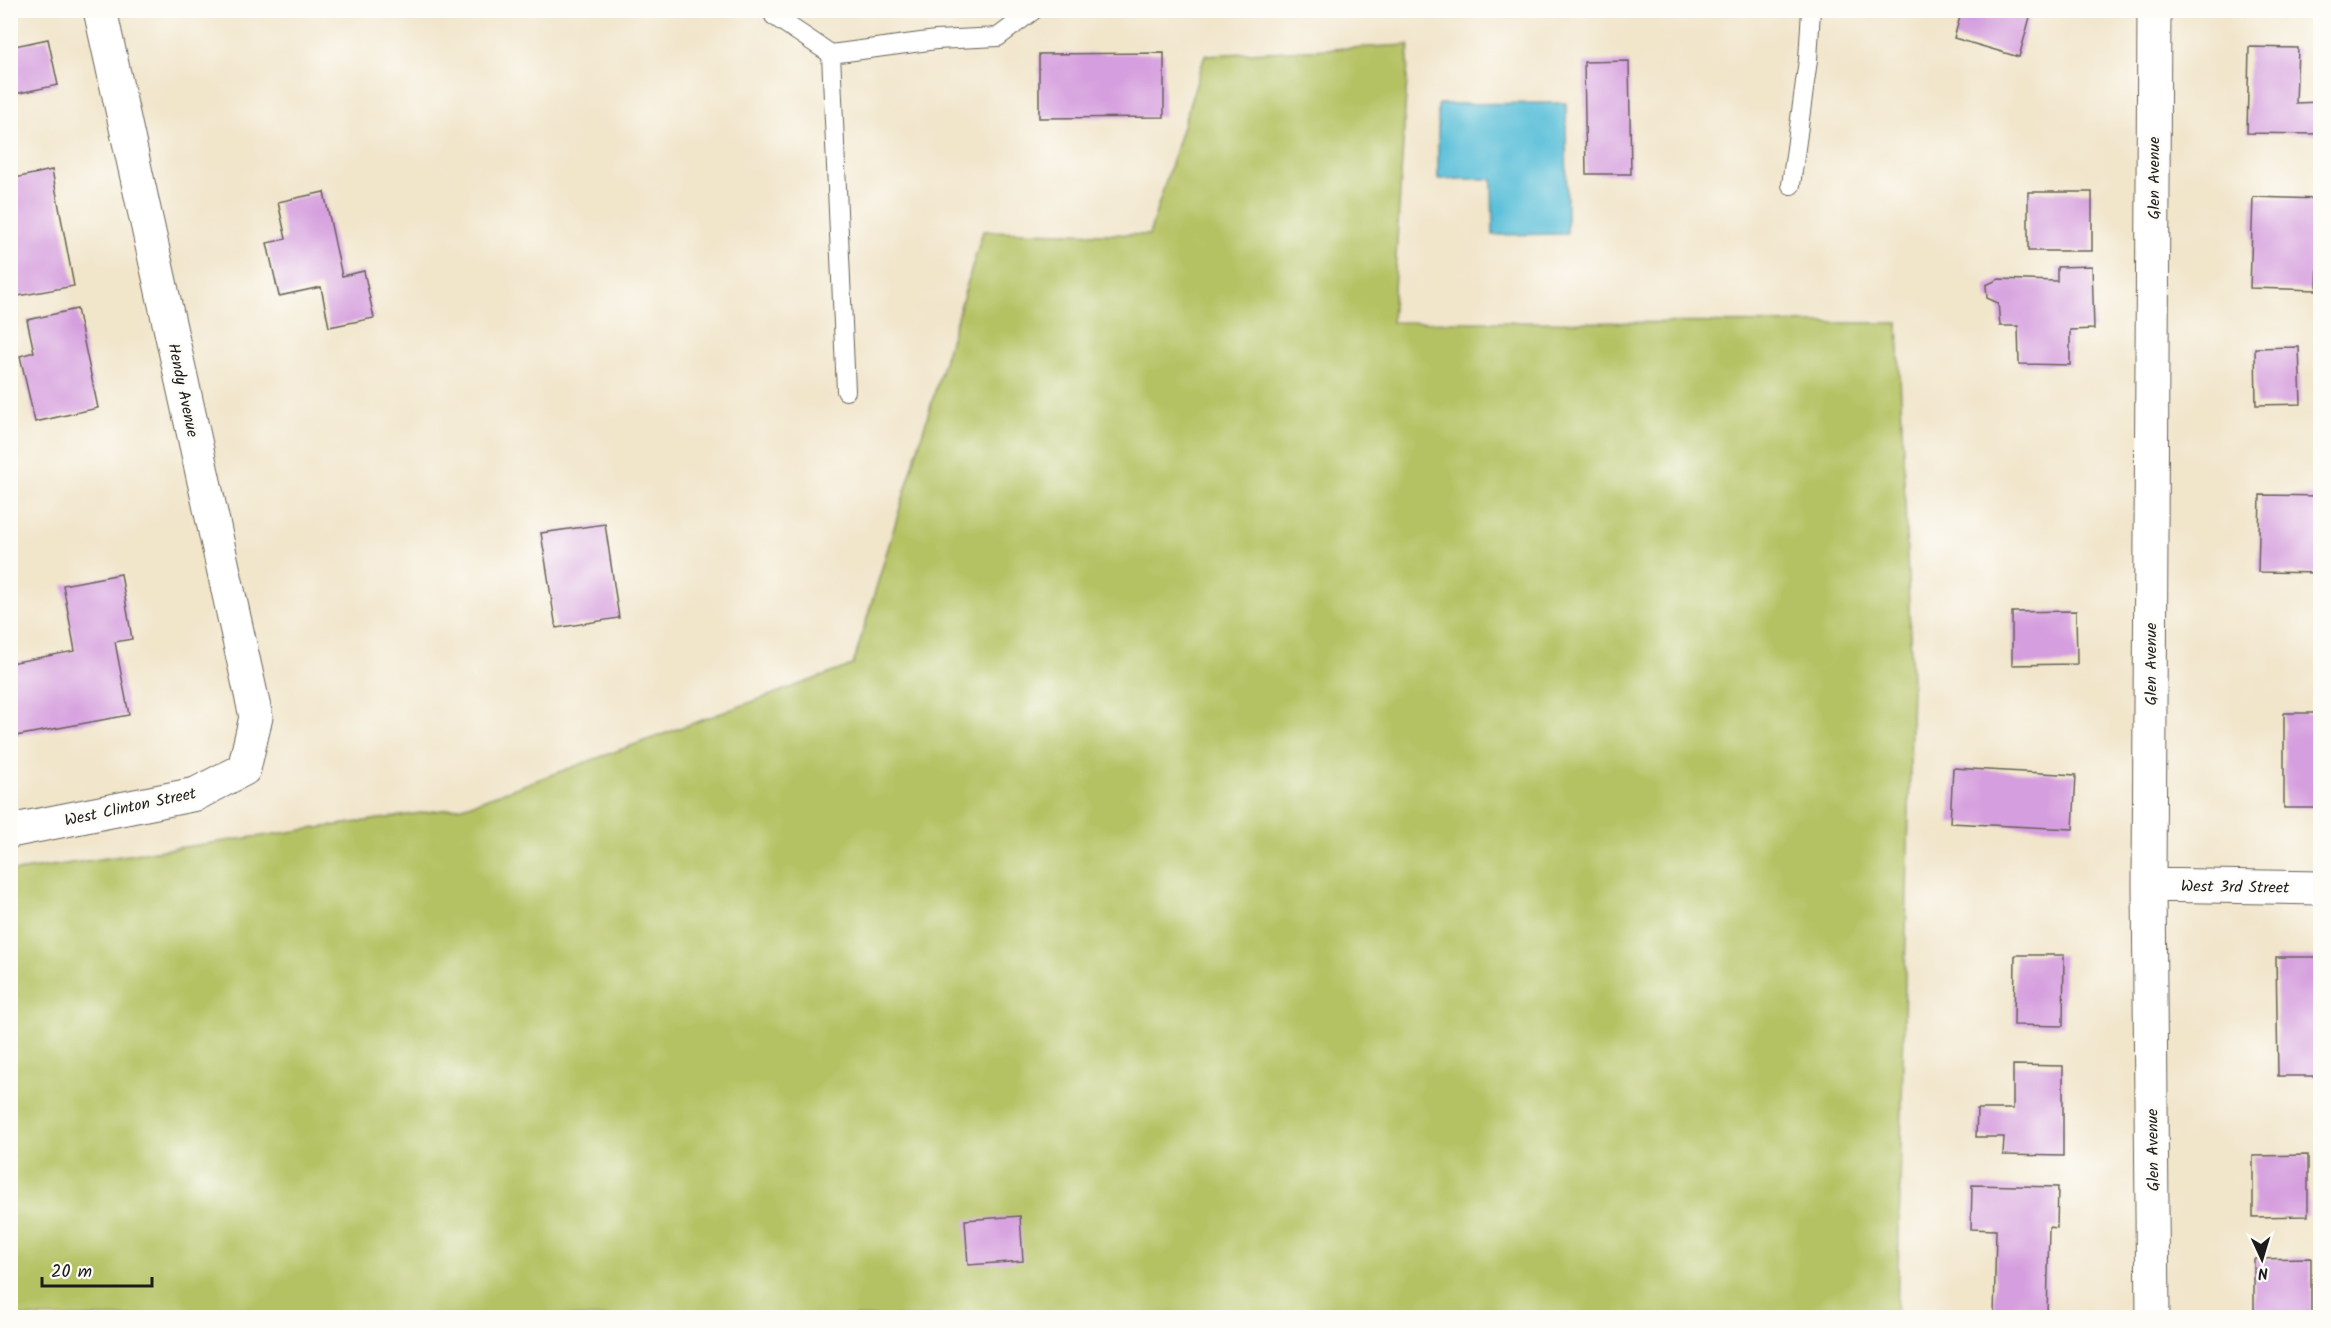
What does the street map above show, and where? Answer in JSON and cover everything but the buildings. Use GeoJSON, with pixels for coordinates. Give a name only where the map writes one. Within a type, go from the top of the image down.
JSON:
{"type":"FeatureCollection","features":[{"type":"Feature","properties":{"kind":"street","name":"Hendy Avenue"},"geometry":{"type":"LineString","coordinates":[[100,10],[256,717],[244,769]]}},
{"type":"Feature","properties":{"kind":"street","name":"Glen Avenue"},"geometry":{"type":"LineString","coordinates":[[2153,1317],[2149,885],[2154,10]]}},
{"type":"Feature","properties":{"kind":"street","name":"West Clinton Street"},"geometry":{"type":"LineString","coordinates":[[10,831],[196,794],[244,769]]}},
{"type":"Feature","properties":{"kind":"street","name":"West 3rd Street"},"geometry":{"type":"LineString","coordinates":[[2149,885],[2320,888]]}},
{"type":"Feature","properties":{"kind":"lane"},"geometry":{"type":"LineString","coordinates":[[773,10],[774,16],[831,54],[936,40],[998,37],[1034,10]]}},
{"type":"Feature","properties":{"kind":"lane"},"geometry":{"type":"LineString","coordinates":[[1791,185],[1808,60],[1811,10]]}},
{"type":"Feature","properties":{"kind":"lane"},"geometry":{"type":"LineString","coordinates":[[831,54],[846,391]]}},
{"type":"Feature","properties":{"kind":"green space"},"geometry":{"type":"Polygon","coordinates":[[[1409,45],[1392,322],[1898,323],[1912,683],[1897,1317],[11,1317],[10,872],[463,807],[853,665],[983,231],[1149,235],[1205,55],[1409,45]]]}},
{"type":"Feature","properties":{"kind":"water"},"geometry":{"type":"Polygon","coordinates":[[[1566,103],[1567,234],[1493,235],[1492,179],[1438,179],[1438,104],[1566,103]]]}}]}
